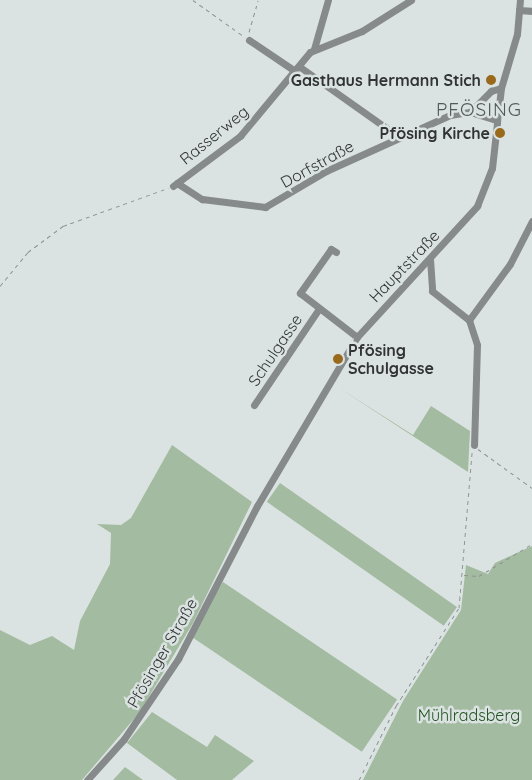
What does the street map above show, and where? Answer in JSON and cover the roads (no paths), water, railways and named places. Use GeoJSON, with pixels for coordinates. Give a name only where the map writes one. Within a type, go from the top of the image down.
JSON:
{"type":"FeatureCollection","features":[{"type":"Feature","properties":{"kind":"street"},"geometry":{"type":"LineString","coordinates":[[314,50],[328,0]]}},
{"type":"Feature","properties":{"kind":"street","name":"Rasserweg"},"geometry":{"type":"LineString","coordinates":[[175,184],[240,136],[314,50],[362,31],[411,0]]}},
{"type":"Feature","properties":{"kind":"street","name":"Hauptstraße"},"geometry":{"type":"LineString","coordinates":[[245,530],[357,337],[468,220],[486,189],[501,88],[520,0]]}},
{"type":"Feature","properties":{"kind":"street"},"geometry":{"type":"LineString","coordinates":[[519,10],[532,11]]}},
{"type":"Feature","properties":{"kind":"street"},"geometry":{"type":"LineString","coordinates":[[249,40],[297,69],[399,137]]}},
{"type":"Feature","properties":{"kind":"street"},"geometry":{"type":"LineString","coordinates":[[470,112],[491,91],[501,88]]}},
{"type":"Feature","properties":{"kind":"street","name":"Dorfstraße"},"geometry":{"type":"LineString","coordinates":[[175,184],[202,199],[265,207],[399,137],[455,114],[470,112],[497,120]]}},
{"type":"Feature","properties":{"kind":"street"},"geometry":{"type":"LineString","coordinates":[[469,320],[510,264],[532,221]]}},
{"type":"Feature","properties":{"kind":"street","name":"Schulgasse"},"geometry":{"type":"LineString","coordinates":[[336,252],[331,249],[301,288],[303,297],[318,310],[357,337]]}},
{"type":"Feature","properties":{"kind":"street"},"geometry":{"type":"LineString","coordinates":[[430,259],[432,291],[469,320],[478,353],[474,445]]}},
{"type":"Feature","properties":{"kind":"street","name":"Schulgasse"},"geometry":{"type":"LineString","coordinates":[[254,405],[318,310]]}},
{"type":"Feature","properties":{"kind":"street","name":"Pfösinger Straße"},"geometry":{"type":"LineString","coordinates":[[87,780],[149,706],[245,530]]}},
{"type":"Feature","properties":{"kind":"place","name":"Gasthaus Hermann Stich"},"geometry":{"type":"Point","coordinates":[491,80]}},
{"type":"Feature","properties":{"kind":"place","name":"Pfösing Kirche"},"geometry":{"type":"Point","coordinates":[500,133]}},
{"type":"Feature","properties":{"kind":"place","name":"Pfösing Schulgasse"},"geometry":{"type":"Point","coordinates":[338,359]}},
{"type":"Feature","properties":{"kind":"district","name":"PFÖSING"},"geometry":{"type":"Point","coordinates":[479,110]}},
{"type":"Feature","properties":{"kind":"park label","name":"Mühlradsberg"},"geometry":{"type":"Point","coordinates":[469,715]}}]}
